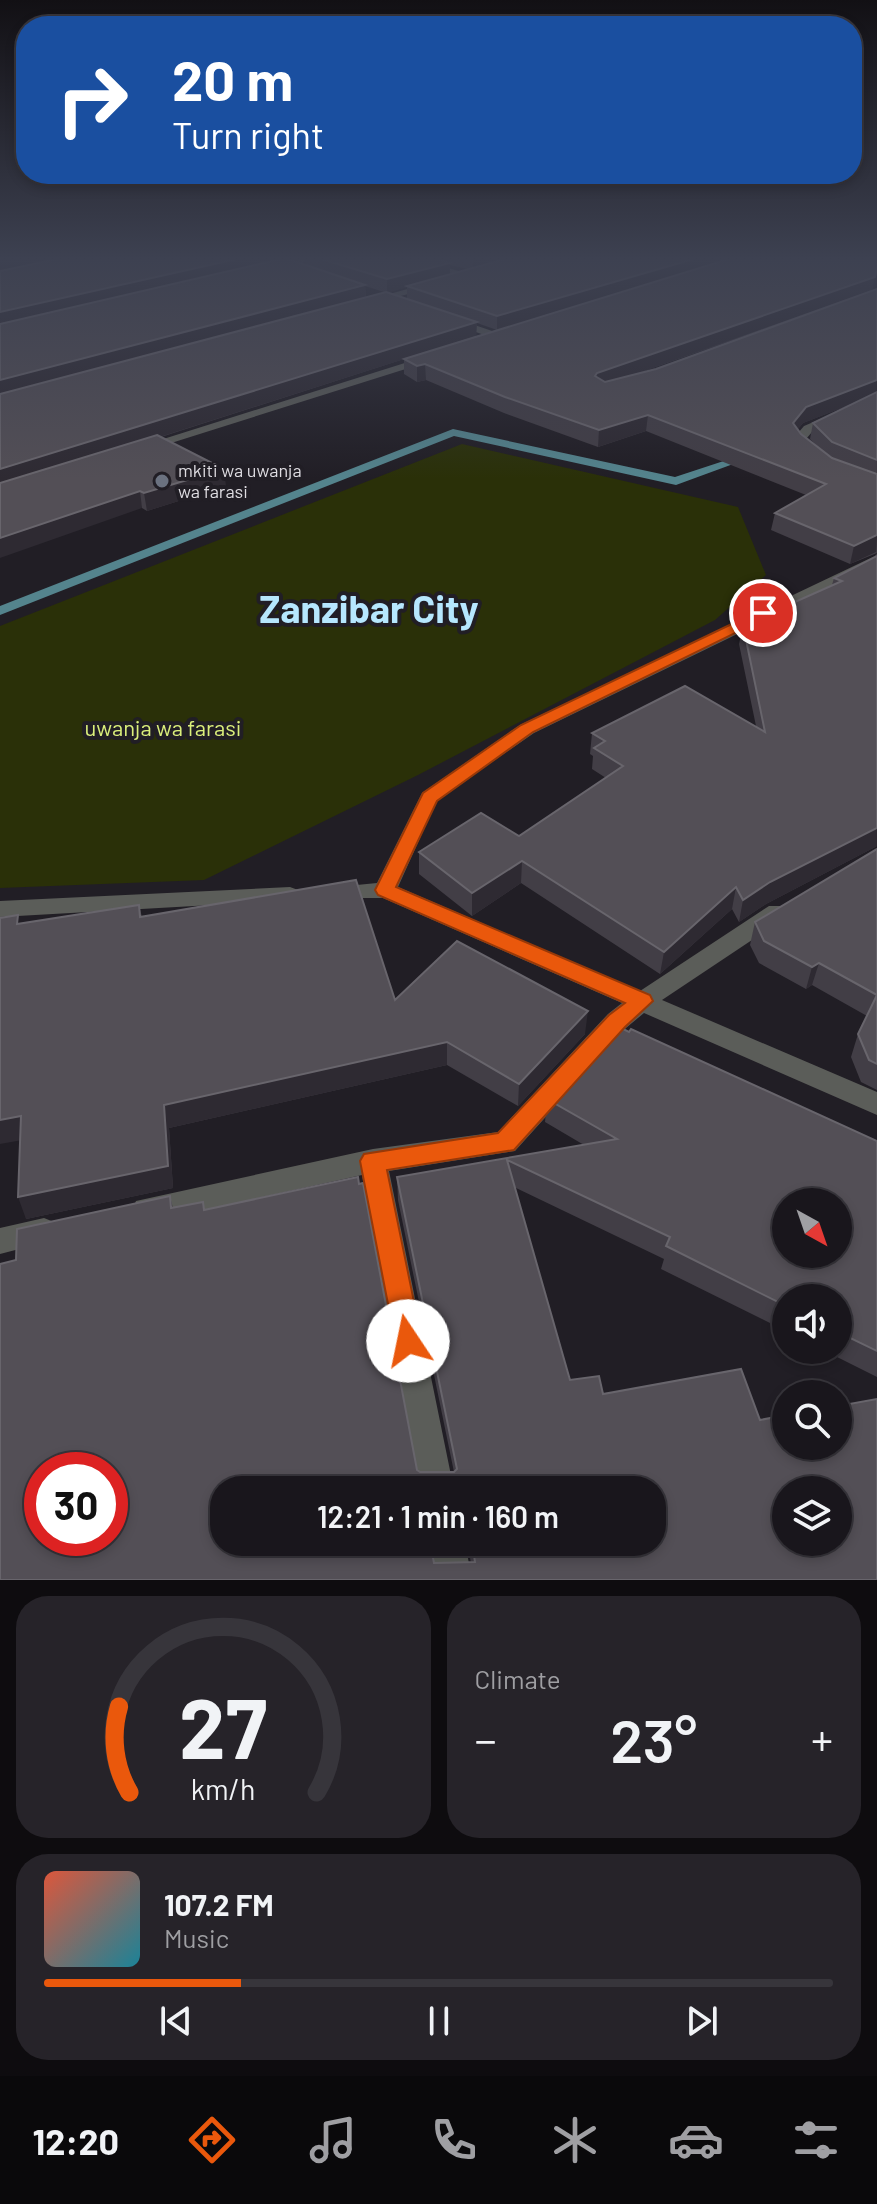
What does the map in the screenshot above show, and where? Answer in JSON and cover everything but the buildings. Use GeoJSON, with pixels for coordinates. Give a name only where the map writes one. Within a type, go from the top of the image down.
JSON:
{"type":"FeatureCollection","features":[{"type":"Feature","properties":{"kind":"street"},"geometry":{"type":"LineString","coordinates":[[476,343],[502,334],[494,332]]}},
{"type":"Feature","properties":{"kind":"street"},"geometry":{"type":"LineString","coordinates":[[137,449],[447,352]]}},
{"type":"Feature","properties":{"kind":"street"},"geometry":{"type":"LineString","coordinates":[[817,461],[805,452],[799,439],[808,429],[877,399]]}},
{"type":"Feature","properties":{"kind":"street"},"geometry":{"type":"LineString","coordinates":[[385,890],[429,797],[527,729],[877,560]]}},
{"type":"Feature","properties":{"kind":"street"},"geometry":{"type":"LineString","coordinates":[[0,909],[385,890],[877,1104]]}},
{"type":"Feature","properties":{"kind":"street"},"geometry":{"type":"LineString","coordinates":[[124,1214],[373,1161],[505,1143],[617,1021],[642,1001],[798,899]]}},
{"type":"Feature","properties":{"kind":"street"},"geometry":{"type":"LineString","coordinates":[[373,1161],[434,1476]]}},
{"type":"Feature","properties":{"kind":"street"},"geometry":{"type":"LineString","coordinates":[[0,1241],[78,1224]]}},
{"type":"Feature","properties":{"kind":"street"},"geometry":{"type":"LineString","coordinates":[[450,1556],[454,1580]]}},
{"type":"Feature","properties":{"kind":"green space","name":"uwanja wa farasi"},"geometry":{"type":"Polygon","coordinates":[[[462,444],[738,507],[766,575],[715,620],[418,775],[204,880],[0,888],[0,626],[462,444]]]}},
{"type":"Feature","properties":{"kind":"waterway"},"geometry":{"type":"LineString","coordinates":[[0,611],[453,432],[676,481],[749,456]]}},
{"type":"Feature","properties":{"kind":"place","name":"mkiti wa uwanja wa farasi"},"geometry":{"type":"Point","coordinates":[162,481]}},
{"type":"Feature","properties":{"kind":"district","name":"Zanzibar City"},"geometry":{"type":"Point","coordinates":[369,610]}},
{"type":"Feature","properties":{"kind":"route"},"geometry":{"type":"LineString","coordinates":[[408,1341],[373,1161],[505,1143],[617,1021],[642,1001],[385,890],[429,797],[527,729],[763,613]]}}]}
